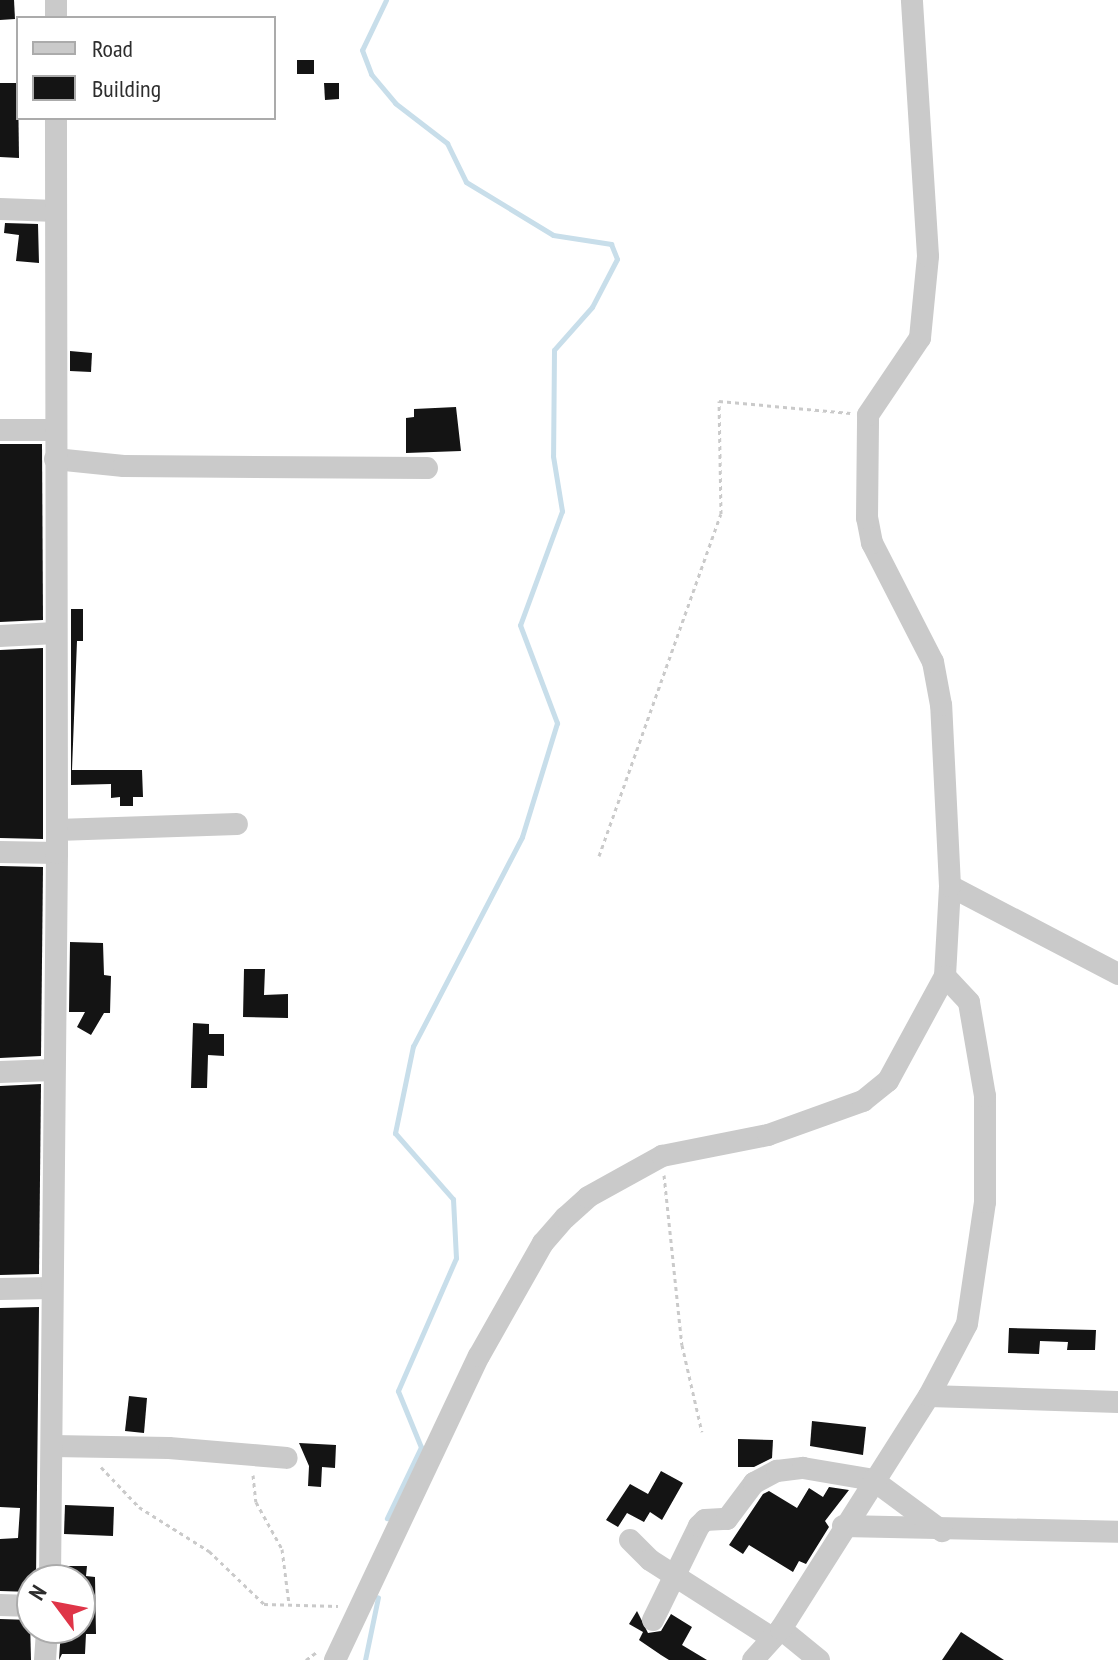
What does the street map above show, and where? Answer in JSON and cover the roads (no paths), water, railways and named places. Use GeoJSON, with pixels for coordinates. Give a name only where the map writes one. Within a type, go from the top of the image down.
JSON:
{"type":"FeatureCollection","features":[{"type":"Feature","properties":{"kind":"street"},"geometry":{"type":"LineString","coordinates":[[335,1660],[356,1606],[479,1356],[543,1243],[588,1197],[662,1156],[768,1135],[863,1101],[888,1081],[945,976],[950,886],[941,705],[933,662],[872,543],[867,518],[868,415],[920,338],[928,256],[912,0]]}},
{"type":"Feature","properties":{"kind":"street"},"geometry":{"type":"LineString","coordinates":[[50,1564],[57,853],[56,120]]}},
{"type":"Feature","properties":{"kind":"street"},"geometry":{"type":"LineString","coordinates":[[0,209],[56,211]]}},
{"type":"Feature","properties":{"kind":"street"},"geometry":{"type":"LineString","coordinates":[[0,430],[56,430]]}},
{"type":"Feature","properties":{"kind":"street"},"geometry":{"type":"LineString","coordinates":[[55,459],[124,466],[427,468]]}},
{"type":"Feature","properties":{"kind":"street"},"geometry":{"type":"LineString","coordinates":[[0,636],[55,633]]}},
{"type":"Feature","properties":{"kind":"street"},"geometry":{"type":"LineString","coordinates":[[57,830],[237,824]]}},
{"type":"Feature","properties":{"kind":"street"},"geometry":{"type":"LineString","coordinates":[[0,852],[57,853]]}},
{"type":"Feature","properties":{"kind":"street"},"geometry":{"type":"LineString","coordinates":[[950,886],[1118,974]]}},
{"type":"Feature","properties":{"kind":"street"},"geometry":{"type":"LineString","coordinates":[[753,1660],[776,1633],[929,1396],[967,1324],[985,1202],[985,1096],[969,1002],[945,976]]}},
{"type":"Feature","properties":{"kind":"street"},"geometry":{"type":"LineString","coordinates":[[0,1072],[54,1070]]}},
{"type":"Feature","properties":{"kind":"street"},"geometry":{"type":"LineString","coordinates":[[0,1289],[52,1288]]}},
{"type":"Feature","properties":{"kind":"street"},"geometry":{"type":"LineString","coordinates":[[929,1396],[1118,1402]]}},
{"type":"Feature","properties":{"kind":"street"},"geometry":{"type":"LineString","coordinates":[[53,1446],[287,1458]]}},
{"type":"Feature","properties":{"kind":"street"},"geometry":{"type":"LineString","coordinates":[[653,1620],[678,1576],[699,1526],[705,1520],[727,1519],[754,1483],[777,1471],[803,1468],[873,1480],[942,1531]]}},
{"type":"Feature","properties":{"kind":"street"},"geometry":{"type":"LineString","coordinates":[[843,1526],[942,1531],[1118,1532]]}},
{"type":"Feature","properties":{"kind":"street"},"geometry":{"type":"LineString","coordinates":[[630,1540],[640,1552],[819,1660]]}},
{"type":"Feature","properties":{"kind":"waterway"},"geometry":{"type":"LineString","coordinates":[[386,0],[362,50],[371,74],[395,103],[447,143],[466,182],[553,235],[611,244],[617,259],[592,307],[554,350],[553,456],[562,511],[520,625],[557,723],[522,837],[413,1046],[395,1133],[453,1199],[456,1258],[398,1391],[421,1447],[387,1518]]}},
{"type":"Feature","properties":{"kind":"waterway"},"geometry":{"type":"LineString","coordinates":[[365,1660],[378,1597]]}}]}
